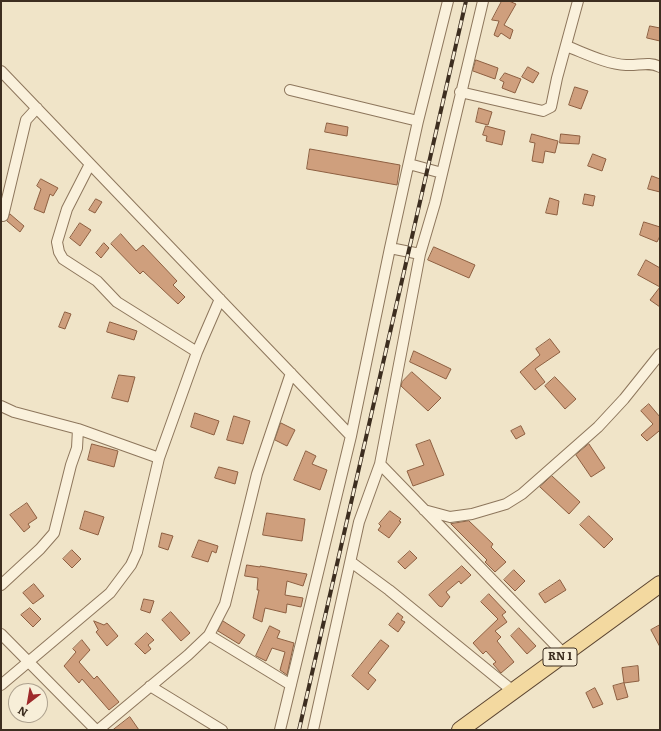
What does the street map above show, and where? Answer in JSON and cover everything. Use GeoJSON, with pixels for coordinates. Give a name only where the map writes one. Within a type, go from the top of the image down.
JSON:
{"type":"FeatureCollection","features":[{"type":"Feature","properties":{"kind":"main road","name":"RN 1"},"geometry":{"type":"LineString","coordinates":[[460,730],[660,584]]}},
{"type":"Feature","properties":{"kind":"street"},"geometry":{"type":"LineString","coordinates":[[280,730],[351,436],[418,121],[448,1]]}},
{"type":"Feature","properties":{"kind":"street"},"geometry":{"type":"LineString","coordinates":[[313,730],[359,522],[380,464],[420,254],[442,173],[482,1]]}},
{"type":"Feature","properties":{"kind":"street"},"geometry":{"type":"LineString","coordinates":[[460,92],[543,111],[548,110],[551,107],[578,1]]}},
{"type":"Feature","properties":{"kind":"street"},"geometry":{"type":"LineString","coordinates":[[566,46],[618,64],[638,65],[650,63],[660,66]]}},
{"type":"Feature","properties":{"kind":"street"},"geometry":{"type":"LineString","coordinates":[[1,70],[351,436]]}},
{"type":"Feature","properties":{"kind":"street"},"geometry":{"type":"LineString","coordinates":[[290,90],[418,121]]}},
{"type":"Feature","properties":{"kind":"street"},"geometry":{"type":"LineString","coordinates":[[3,216],[26,120],[37,108]]}},
{"type":"Feature","properties":{"kind":"street"},"geometry":{"type":"LineString","coordinates":[[90,164],[67,209],[57,242],[59,252],[64,259],[97,281],[117,302],[197,352]]}},
{"type":"Feature","properties":{"kind":"street"},"geometry":{"type":"LineString","coordinates":[[410,164],[442,173]]}},
{"type":"Feature","properties":{"kind":"street"},"geometry":{"type":"LineString","coordinates":[[390,248],[420,254]]}},
{"type":"Feature","properties":{"kind":"street"},"geometry":{"type":"LineString","coordinates":[[1,685],[110,593],[131,565],[137,552],[159,458],[197,352],[220,299]]}},
{"type":"Feature","properties":{"kind":"street"},"geometry":{"type":"LineString","coordinates":[[424,510],[450,517],[472,514],[506,504],[522,494],[598,427],[624,399],[660,354]]}},
{"type":"Feature","properties":{"kind":"street"},"geometry":{"type":"LineString","coordinates":[[1,634],[97,730],[188,655],[209,635],[225,604],[257,474],[291,373]]}},
{"type":"Feature","properties":{"kind":"street"},"geometry":{"type":"LineString","coordinates":[[1,406],[14,412],[78,429],[159,458]]}},
{"type":"Feature","properties":{"kind":"street"},"geometry":{"type":"LineString","coordinates":[[1,585],[46,544],[54,533],[71,465],[77,448],[78,429]]}},
{"type":"Feature","properties":{"kind":"street"},"geometry":{"type":"LineString","coordinates":[[380,464],[564,654]]}},
{"type":"Feature","properties":{"kind":"street"},"geometry":{"type":"LineString","coordinates":[[351,562],[389,590],[513,691]]}},
{"type":"Feature","properties":{"kind":"street"},"geometry":{"type":"LineString","coordinates":[[209,635],[291,685]]}},
{"type":"Feature","properties":{"kind":"street"},"geometry":{"type":"LineString","coordinates":[[150,686],[222,730]]}},
{"type":"Feature","properties":{"kind":"building"},"geometry":{"type":"Polygon","coordinates":[[[502,1],[509,1],[516,4],[504,25],[513,30],[510,39],[501,33],[498,37],[494,35],[499,21],[492,20],[502,1]]]}},
{"type":"Feature","properties":{"kind":"building"},"geometry":{"type":"Polygon","coordinates":[[[650,26],[660,28],[660,41],[647,38],[650,26]]]}},
{"type":"Feature","properties":{"kind":"building"},"geometry":{"type":"Polygon","coordinates":[[[476,60],[498,68],[495,79],[473,71],[476,60]]]}},
{"type":"Feature","properties":{"kind":"building"},"geometry":{"type":"Polygon","coordinates":[[[528,67],[539,73],[533,83],[522,77],[528,67]]]}},
{"type":"Feature","properties":{"kind":"building"},"geometry":{"type":"Polygon","coordinates":[[[505,73],[521,79],[515,93],[502,88],[504,82],[500,80],[505,73]]]}},
{"type":"Feature","properties":{"kind":"building"},"geometry":{"type":"Polygon","coordinates":[[[575,87],[588,91],[581,109],[569,105],[575,87]]]}},
{"type":"Feature","properties":{"kind":"building"},"geometry":{"type":"Polygon","coordinates":[[[479,108],[492,112],[488,125],[476,122],[479,108]]]}},
{"type":"Feature","properties":{"kind":"building"},"geometry":{"type":"Polygon","coordinates":[[[327,123],[348,127],[347,136],[325,132],[327,123]]]}},
{"type":"Feature","properties":{"kind":"building"},"geometry":{"type":"Polygon","coordinates":[[[486,126],[505,131],[502,145],[486,141],[487,136],[483,135],[486,126]]]}},
{"type":"Feature","properties":{"kind":"building"},"geometry":{"type":"Polygon","coordinates":[[[532,134],[558,141],[555,153],[545,151],[543,163],[532,161],[535,143],[530,142],[532,134]]]}},
{"type":"Feature","properties":{"kind":"building"},"geometry":{"type":"Polygon","coordinates":[[[561,134],[580,136],[579,144],[560,143],[561,134]]]}},
{"type":"Feature","properties":{"kind":"building"},"geometry":{"type":"Polygon","coordinates":[[[310,149],[400,165],[397,185],[307,169],[310,149]]]}},
{"type":"Feature","properties":{"kind":"building"},"geometry":{"type":"Polygon","coordinates":[[[593,154],[606,159],[602,171],[588,166],[593,154]]]}},
{"type":"Feature","properties":{"kind":"building"},"geometry":{"type":"Polygon","coordinates":[[[652,176],[660,179],[660,192],[648,189],[652,176]]]}},
{"type":"Feature","properties":{"kind":"building"},"geometry":{"type":"Polygon","coordinates":[[[41,179],[58,188],[53,196],[50,194],[44,213],[34,209],[41,189],[37,186],[41,179]]]}},
{"type":"Feature","properties":{"kind":"building"},"geometry":{"type":"Polygon","coordinates":[[[585,194],[595,196],[593,206],[583,204],[585,194]]]}},
{"type":"Feature","properties":{"kind":"building"},"geometry":{"type":"Polygon","coordinates":[[[550,198],[559,201],[557,215],[546,213],[550,198]]]}},
{"type":"Feature","properties":{"kind":"building"},"geometry":{"type":"Polygon","coordinates":[[[96,199],[102,202],[95,213],[89,210],[96,199]]]}},
{"type":"Feature","properties":{"kind":"building"},"geometry":{"type":"Polygon","coordinates":[[[10,214],[24,226],[20,232],[7,221],[10,214]]]}},
{"type":"Feature","properties":{"kind":"building"},"geometry":{"type":"Polygon","coordinates":[[[644,222],[660,227],[660,236],[657,242],[640,235],[644,222]]]}},
{"type":"Feature","properties":{"kind":"building"},"geometry":{"type":"Polygon","coordinates":[[[80,223],[91,230],[80,246],[70,238],[80,223]]]}},
{"type":"Feature","properties":{"kind":"building"},"geometry":{"type":"Polygon","coordinates":[[[121,234],[136,251],[143,245],[177,281],[173,285],[185,297],[178,304],[143,271],[140,274],[111,244],[121,234]]]}},
{"type":"Feature","properties":{"kind":"building"},"geometry":{"type":"Polygon","coordinates":[[[104,243],[109,248],[101,258],[96,253],[104,243]]]}},
{"type":"Feature","properties":{"kind":"building"},"geometry":{"type":"Polygon","coordinates":[[[434,247],[475,265],[469,278],[428,260],[434,247]]]}},
{"type":"Feature","properties":{"kind":"building"},"geometry":{"type":"Polygon","coordinates":[[[646,260],[660,268],[660,287],[638,275],[646,260]]]}},
{"type":"Feature","properties":{"kind":"building"},"geometry":{"type":"Polygon","coordinates":[[[660,287],[660,307],[650,300],[660,287]]]}},
{"type":"Feature","properties":{"kind":"building"},"geometry":{"type":"Polygon","coordinates":[[[65,312],[71,314],[65,329],[59,327],[65,312]]]}},
{"type":"Feature","properties":{"kind":"building"},"geometry":{"type":"Polygon","coordinates":[[[110,322],[137,331],[134,340],[107,332],[110,322]]]}},
{"type":"Feature","properties":{"kind":"building"},"geometry":{"type":"Polygon","coordinates":[[[550,339],[560,352],[535,369],[545,382],[535,390],[520,372],[540,355],[536,349],[550,339]]]}},
{"type":"Feature","properties":{"kind":"building"},"geometry":{"type":"Polygon","coordinates":[[[414,351],[451,369],[446,379],[410,362],[414,351]]]}},
{"type":"Feature","properties":{"kind":"building"},"geometry":{"type":"Polygon","coordinates":[[[412,372],[441,398],[428,411],[401,386],[402,382],[412,372]]]}},
{"type":"Feature","properties":{"kind":"building"},"geometry":{"type":"Polygon","coordinates":[[[119,375],[135,377],[128,402],[112,398],[119,375]]]}},
{"type":"Feature","properties":{"kind":"building"},"geometry":{"type":"Polygon","coordinates":[[[555,377],[576,399],[565,409],[545,386],[555,377]]]}},
{"type":"Feature","properties":{"kind":"building"},"geometry":{"type":"Polygon","coordinates":[[[649,404],[660,417],[660,432],[659,431],[647,441],[641,435],[653,424],[641,411],[649,404]]]}},
{"type":"Feature","properties":{"kind":"building"},"geometry":{"type":"Polygon","coordinates":[[[195,413],[219,421],[214,435],[191,427],[195,413]]]}},
{"type":"Feature","properties":{"kind":"building"},"geometry":{"type":"Polygon","coordinates":[[[234,416],[250,421],[243,444],[227,440],[234,416]]]}},
{"type":"Feature","properties":{"kind":"building"},"geometry":{"type":"Polygon","coordinates":[[[281,423],[295,430],[287,446],[275,440],[281,423]]]}},
{"type":"Feature","properties":{"kind":"building"},"geometry":{"type":"Polygon","coordinates":[[[521,426],[525,434],[516,439],[511,431],[521,426]]]}},
{"type":"Feature","properties":{"kind":"building"},"geometry":{"type":"Polygon","coordinates":[[[430,440],[444,475],[413,486],[407,471],[424,465],[416,445],[430,440]]]}},
{"type":"Feature","properties":{"kind":"building"},"geometry":{"type":"Polygon","coordinates":[[[92,444],[118,451],[114,467],[88,460],[92,444]]]}},
{"type":"Feature","properties":{"kind":"building"},"geometry":{"type":"Polygon","coordinates":[[[589,444],[605,468],[591,477],[576,455],[589,444]]]}},
{"type":"Feature","properties":{"kind":"building"},"geometry":{"type":"Polygon","coordinates":[[[306,451],[316,456],[312,464],[327,470],[320,490],[294,480],[306,451]]]}},
{"type":"Feature","properties":{"kind":"building"},"geometry":{"type":"Polygon","coordinates":[[[219,467],[238,472],[235,484],[215,478],[219,467]]]}},
{"type":"Feature","properties":{"kind":"building"},"geometry":{"type":"Polygon","coordinates":[[[552,476],[580,502],[569,514],[540,487],[552,476]]]}},
{"type":"Feature","properties":{"kind":"building"},"geometry":{"type":"Polygon","coordinates":[[[27,503],[37,518],[28,524],[30,527],[24,532],[10,515],[27,503]]]}},
{"type":"Feature","properties":{"kind":"building"},"geometry":{"type":"Polygon","coordinates":[[[85,511],[104,517],[98,535],[80,529],[85,511]]]}},
{"type":"Feature","properties":{"kind":"building"},"geometry":{"type":"Polygon","coordinates":[[[390,511],[401,519],[399,521],[401,522],[389,538],[378,530],[381,526],[379,524],[390,511]]]}},
{"type":"Feature","properties":{"kind":"building"},"geometry":{"type":"Polygon","coordinates":[[[267,513],[305,519],[302,541],[263,535],[267,513]]]}},
{"type":"Feature","properties":{"kind":"building"},"geometry":{"type":"Polygon","coordinates":[[[589,516],[613,539],[604,548],[580,525],[589,516]]]}},
{"type":"Feature","properties":{"kind":"building"},"geometry":{"type":"Polygon","coordinates":[[[469,521],[493,544],[491,547],[506,562],[495,572],[485,562],[487,560],[451,524],[469,521]]]}},
{"type":"Feature","properties":{"kind":"building"},"geometry":{"type":"Polygon","coordinates":[[[162,533],[173,536],[168,550],[159,547],[162,533]]]}},
{"type":"Feature","properties":{"kind":"building"},"geometry":{"type":"Polygon","coordinates":[[[199,540],[218,546],[216,553],[212,551],[208,562],[192,557],[199,540]]]}},
{"type":"Feature","properties":{"kind":"building"},"geometry":{"type":"Polygon","coordinates":[[[72,550],[81,559],[72,568],[63,559],[72,550]]]}},
{"type":"Feature","properties":{"kind":"building"},"geometry":{"type":"Polygon","coordinates":[[[410,551],[417,558],[405,569],[398,562],[410,551]]]}},
{"type":"Feature","properties":{"kind":"building"},"geometry":{"type":"Polygon","coordinates":[[[247,565],[307,574],[303,586],[287,581],[285,595],[303,598],[301,607],[287,604],[286,613],[265,608],[262,622],[253,618],[259,590],[257,590],[258,578],[245,576],[247,565]]]}},
{"type":"Feature","properties":{"kind":"building"},"geometry":{"type":"Polygon","coordinates":[[[462,566],[471,575],[461,584],[459,581],[446,592],[450,597],[442,607],[439,606],[429,595],[462,566]]]}},
{"type":"Feature","properties":{"kind":"building"},"geometry":{"type":"Polygon","coordinates":[[[514,570],[525,581],[515,591],[504,580],[514,570]]]}},
{"type":"Feature","properties":{"kind":"building"},"geometry":{"type":"Polygon","coordinates":[[[560,580],[566,590],[545,603],[539,594],[560,580]]]}},
{"type":"Feature","properties":{"kind":"building"},"geometry":{"type":"Polygon","coordinates":[[[34,584],[44,596],[33,604],[23,593],[34,584]]]}},
{"type":"Feature","properties":{"kind":"building"},"geometry":{"type":"Polygon","coordinates":[[[489,594],[506,612],[502,615],[507,622],[495,631],[501,637],[497,641],[514,662],[501,673],[493,664],[496,662],[486,651],[483,654],[473,643],[498,619],[481,602],[489,594]]]}},
{"type":"Feature","properties":{"kind":"building"},"geometry":{"type":"Polygon","coordinates":[[[144,599],[154,601],[150,613],[141,610],[144,599]]]}},
{"type":"Feature","properties":{"kind":"building"},"geometry":{"type":"Polygon","coordinates":[[[30,608],[41,619],[33,627],[21,615],[30,608]]]}},
{"type":"Feature","properties":{"kind":"building"},"geometry":{"type":"Polygon","coordinates":[[[171,612],[190,633],[181,641],[162,620],[171,612]]]}},
{"type":"Feature","properties":{"kind":"building"},"geometry":{"type":"Polygon","coordinates":[[[398,613],[403,617],[401,620],[405,622],[398,632],[389,625],[398,613]]]}},
{"type":"Feature","properties":{"kind":"building"},"geometry":{"type":"Polygon","coordinates":[[[94,621],[104,625],[107,623],[118,636],[107,646],[96,632],[98,630],[94,621]]]}},
{"type":"Feature","properties":{"kind":"building"},"geometry":{"type":"Polygon","coordinates":[[[223,621],[245,635],[239,644],[218,631],[223,621]]]}},
{"type":"Feature","properties":{"kind":"building"},"geometry":{"type":"Polygon","coordinates":[[[660,625],[660,647],[651,630],[660,625]]]}},
{"type":"Feature","properties":{"kind":"building"},"geometry":{"type":"Polygon","coordinates":[[[270,626],[280,631],[277,638],[294,643],[287,675],[280,670],[285,652],[272,648],[266,661],[256,656],[270,626]]]}},
{"type":"Feature","properties":{"kind":"building"},"geometry":{"type":"Polygon","coordinates":[[[519,628],[536,646],[527,654],[511,636],[519,628]]]}},
{"type":"Feature","properties":{"kind":"building"},"geometry":{"type":"Polygon","coordinates":[[[147,633],[154,640],[148,645],[151,649],[145,654],[135,644],[147,633]]]}},
{"type":"Feature","properties":{"kind":"building"},"geometry":{"type":"Polygon","coordinates":[[[82,640],[90,650],[79,662],[94,679],[97,676],[119,702],[109,710],[82,679],[79,683],[64,666],[76,652],[73,649],[82,640]]]}},
{"type":"Feature","properties":{"kind":"building"},"geometry":{"type":"Polygon","coordinates":[[[381,640],[389,646],[368,673],[376,680],[368,690],[352,676],[381,640]]]}},
{"type":"Feature","properties":{"kind":"building"},"geometry":{"type":"Polygon","coordinates":[[[638,666],[639,681],[624,683],[622,668],[638,666]]]}},
{"type":"Feature","properties":{"kind":"building"},"geometry":{"type":"Polygon","coordinates":[[[624,683],[628,697],[617,700],[613,686],[624,683]]]}},
{"type":"Feature","properties":{"kind":"building"},"geometry":{"type":"Polygon","coordinates":[[[595,688],[603,704],[593,708],[586,693],[595,688]]]}},
{"type":"Feature","properties":{"kind":"building"},"geometry":{"type":"Polygon","coordinates":[[[130,717],[139,730],[113,730],[130,717]]]}},
{"type":"Feature","properties":{"kind":"railway"},"geometry":{"type":"LineString","coordinates":[[299,730],[466,1]]}}]}
